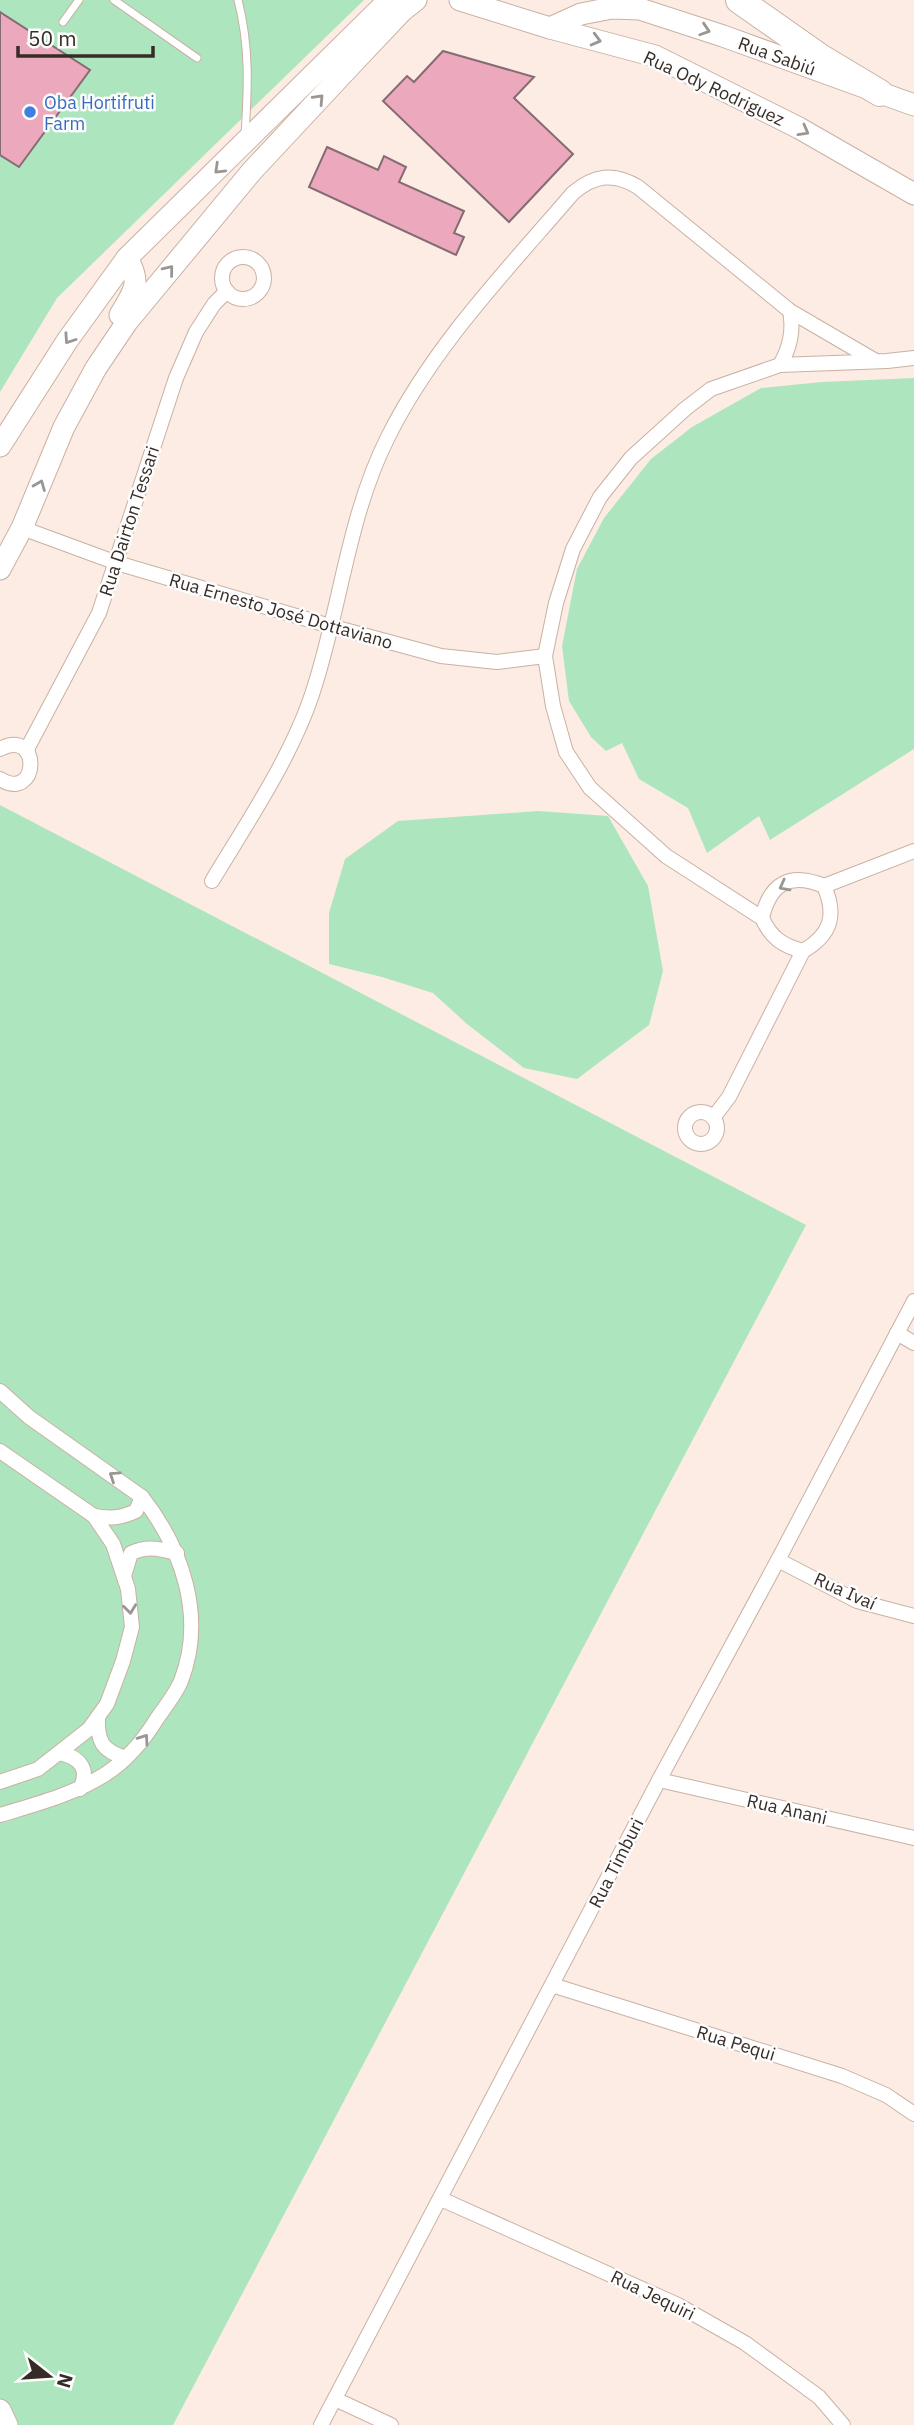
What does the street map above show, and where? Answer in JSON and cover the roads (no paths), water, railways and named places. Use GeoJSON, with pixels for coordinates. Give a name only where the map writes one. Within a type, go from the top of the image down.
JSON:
{"type":"FeatureCollection","features":[{"type":"Feature","properties":{"kind":"highway"},"geometry":{"type":"LineString","coordinates":[[739,0],[820,57],[880,93]]}},
{"type":"Feature","properties":{"kind":"main road"},"geometry":{"type":"LineString","coordinates":[[0,446],[67,341],[127,258],[389,0]]}},
{"type":"Feature","properties":{"kind":"main road"},"geometry":{"type":"LineString","coordinates":[[0,569],[22,528],[64,427],[96,368],[127,322],[252,171],[402,11],[416,0]]}},
{"type":"Feature","properties":{"kind":"main road","name":"Rua Ody Rodriguez"},"geometry":{"type":"LineString","coordinates":[[460,0],[655,56],[799,128],[914,194]]}},
{"type":"Feature","properties":{"kind":"main road","name":"Rua Sabiú"},"geometry":{"type":"LineString","coordinates":[[550,28],[581,14],[612,8],[640,9],[914,104]]}},
{"type":"Feature","properties":{"kind":"main road"},"geometry":{"type":"LineString","coordinates":[[96,368],[105,342],[132,295],[135,273],[127,258]]}},
{"type":"Feature","properties":{"kind":"main road"},"geometry":{"type":"LineString","coordinates":[[0,2410],[7,2425]]}},
{"type":"Feature","properties":{"kind":"street"},"geometry":{"type":"LineString","coordinates":[[212,881],[291,743],[315,687],[360,508],[387,437],[424,375],[460,325],[573,193],[585,183],[599,177],[626,179],[790,311],[874,360]]}},
{"type":"Feature","properties":{"kind":"street","name":"Rua Dairton Tessari"},"geometry":{"type":"LineString","coordinates":[[0,779],[15,783],[27,777],[32,764],[26,751],[99,613],[176,378],[196,332],[215,304],[228,291]]}},
{"type":"Feature","properties":{"kind":"street"},"geometry":{"type":"LineString","coordinates":[[780,365],[791,339],[793,325],[790,311]]}},
{"type":"Feature","properties":{"kind":"street"},"geometry":{"type":"LineString","coordinates":[[803,951],[777,941],[762,918],[666,856],[590,788],[566,752],[553,706],[545,656],[556,603],[573,549],[600,497],[631,458],[685,409],[711,389],[780,365],[914,358]]}},
{"type":"Feature","properties":{"kind":"street","name":"Rua Ernesto José Dottaviano"},"geometry":{"type":"LineString","coordinates":[[22,528],[117,563],[441,656],[497,662],[545,656]]}},
{"type":"Feature","properties":{"kind":"street"},"geometry":{"type":"LineString","coordinates":[[0,749],[12,745],[26,751]]}},
{"type":"Feature","properties":{"kind":"street"},"geometry":{"type":"LineString","coordinates":[[824,886],[914,851]]}},
{"type":"Feature","properties":{"kind":"street"},"geometry":{"type":"LineString","coordinates":[[713,1118],[729,1097],[803,951],[817,943],[827,931],[831,916],[830,900],[824,886],[808,879],[791,880],[776,888],[765,902],[762,918]]}},
{"type":"Feature","properties":{"kind":"street","name":"Rua Timburi"},"geometry":{"type":"LineString","coordinates":[[321,2425],[914,1301]]}},
{"type":"Feature","properties":{"kind":"street"},"geometry":{"type":"LineString","coordinates":[[897,1333],[914,1343]]}},
{"type":"Feature","properties":{"kind":"street"},"geometry":{"type":"LineString","coordinates":[[0,1391],[29,1417],[142,1497],[177,1553],[188,1593],[192,1634],[181,1682],[140,1746],[107,1773],[80,1789],[0,1815]]}},
{"type":"Feature","properties":{"kind":"street"},"geometry":{"type":"LineString","coordinates":[[0,1451],[94,1516],[113,1544],[128,1589],[132,1626],[123,1661],[107,1704],[89,1729],[38,1769],[0,1783]]}},
{"type":"Feature","properties":{"kind":"street"},"geometry":{"type":"LineString","coordinates":[[94,1516],[108,1519],[121,1517],[136,1511],[142,1497]]}},
{"type":"Feature","properties":{"kind":"street"},"geometry":{"type":"LineString","coordinates":[[124,1576],[131,1553],[142,1548],[153,1547],[177,1553]]}},
{"type":"Feature","properties":{"kind":"street","name":"Rua Ivaí"},"geometry":{"type":"LineString","coordinates":[[778,1560],[857,1601],[914,1616]]}},
{"type":"Feature","properties":{"kind":"street"},"geometry":{"type":"LineString","coordinates":[[97,1717],[99,1740],[107,1749],[126,1758]]}},
{"type":"Feature","properties":{"kind":"street"},"geometry":{"type":"LineString","coordinates":[[59,1753],[68,1755],[82,1767],[85,1779],[80,1789]]}},
{"type":"Feature","properties":{"kind":"street","name":"Rua Anani"},"geometry":{"type":"LineString","coordinates":[[659,1780],[914,1838]]}},
{"type":"Feature","properties":{"kind":"street","name":"Rua Pequi"},"geometry":{"type":"LineString","coordinates":[[552,1985],[842,2076],[886,2095],[914,2114]]}},
{"type":"Feature","properties":{"kind":"street","name":"Rua Jequiri"},"geometry":{"type":"LineString","coordinates":[[441,2199],[678,2305],[755,2351],[819,2398],[843,2425]]}},
{"type":"Feature","properties":{"kind":"street"},"geometry":{"type":"LineString","coordinates":[[335,2399],[391,2425]]}},
{"type":"Feature","properties":{"kind":"lane"},"geometry":{"type":"LineString","coordinates":[[63,22],[79,0]]}},
{"type":"Feature","properties":{"kind":"lane"},"geometry":{"type":"LineString","coordinates":[[114,0],[197,58]]}},
{"type":"Feature","properties":{"kind":"lane"},"geometry":{"type":"LineString","coordinates":[[238,0],[244,24],[249,73],[245,143]]}},
{"type":"Feature","properties":{"kind":"place","name":"Oba Hortifruti Farm"},"geometry":{"type":"Point","coordinates":[30,112]}}]}
